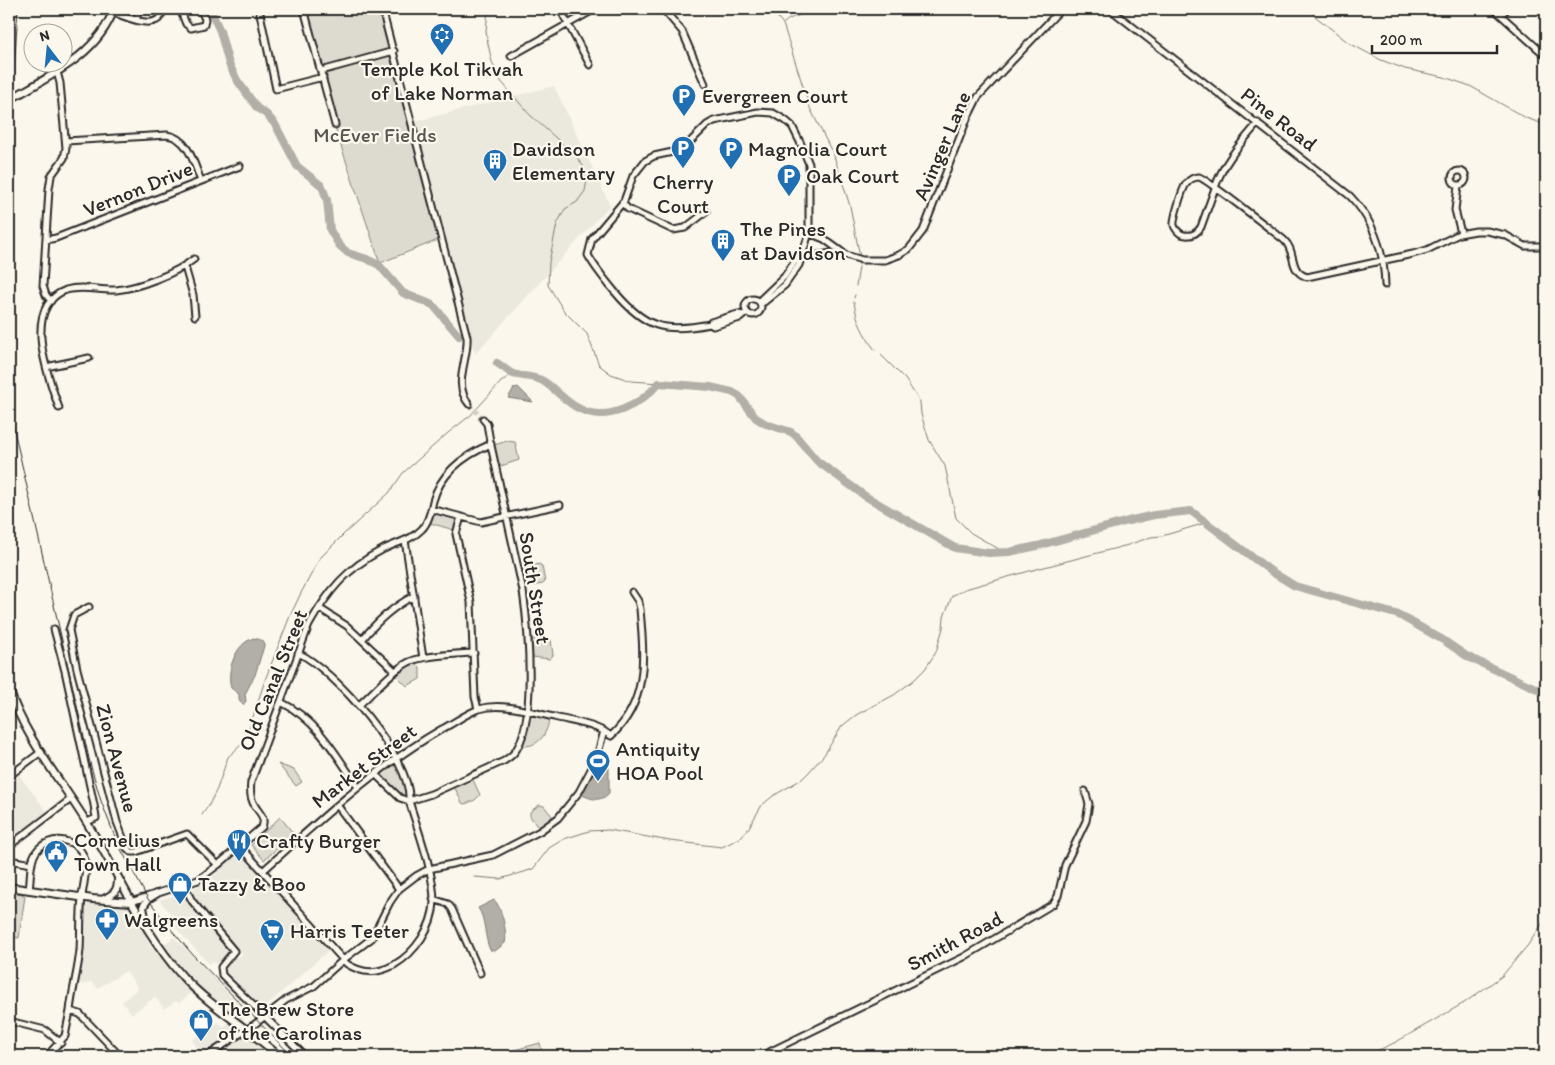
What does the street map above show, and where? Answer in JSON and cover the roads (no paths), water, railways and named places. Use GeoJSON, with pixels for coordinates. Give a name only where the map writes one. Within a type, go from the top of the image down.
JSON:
{"type":"FeatureCollection","features":[{"type":"Feature","properties":{"kind":"main road"},"geometry":{"type":"LineString","coordinates":[[72,62],[91,46],[102,33],[114,10]]}},
{"type":"Feature","properties":{"kind":"main road"},"geometry":{"type":"LineString","coordinates":[[9,100],[57,72]]}},
{"type":"Feature","properties":{"kind":"main road"},"geometry":{"type":"LineString","coordinates":[[9,689],[24,724],[87,822],[131,902],[165,955],[193,987],[217,1008],[280,1056]]}},
{"type":"Feature","properties":{"kind":"main road"},"geometry":{"type":"LineString","coordinates":[[103,900],[113,895],[117,889],[118,877]]}},
{"type":"Feature","properties":{"kind":"main road"},"geometry":{"type":"LineString","coordinates":[[9,887],[82,898],[131,902]]}},
{"type":"Feature","properties":{"kind":"main road"},"geometry":{"type":"LineString","coordinates":[[149,931],[143,907],[148,899],[156,894]]}},
{"type":"Feature","properties":{"kind":"street"},"geometry":{"type":"LineString","coordinates":[[136,20],[139,9]]}},
{"type":"Feature","properties":{"kind":"street"},"geometry":{"type":"LineString","coordinates":[[114,10],[136,20],[148,22],[159,20],[162,16],[162,9]]}},
{"type":"Feature","properties":{"kind":"street"},"geometry":{"type":"LineString","coordinates":[[180,9],[186,24],[191,28],[204,25],[205,19],[200,9]]}},
{"type":"Feature","properties":{"kind":"street"},"geometry":{"type":"LineString","coordinates":[[258,9],[276,89],[323,77]]}},
{"type":"Feature","properties":{"kind":"street"},"geometry":{"type":"LineString","coordinates":[[304,9],[335,125]]}},
{"type":"Feature","properties":{"kind":"street"},"geometry":{"type":"LineString","coordinates":[[382,9],[467,337],[461,386],[463,395],[469,404]]}},
{"type":"Feature","properties":{"kind":"street"},"geometry":{"type":"LineString","coordinates":[[560,9],[590,65]]}},
{"type":"Feature","properties":{"kind":"street"},"geometry":{"type":"LineString","coordinates":[[511,56],[595,9]]}},
{"type":"Feature","properties":{"kind":"street"},"geometry":{"type":"LineString","coordinates":[[663,9],[682,31],[704,84]]}},
{"type":"Feature","properties":{"kind":"street","name":"Avinger Lane"},"geometry":{"type":"LineString","coordinates":[[809,233],[818,236],[842,252],[859,260],[878,261],[899,255],[916,241],[923,231],[967,119],[978,97],[1061,9]]}},
{"type":"Feature","properties":{"kind":"street","name":"Pine Road"},"geometry":{"type":"LineString","coordinates":[[1110,9],[1338,185],[1356,203],[1374,232],[1383,260],[1384,285]]}},
{"type":"Feature","properties":{"kind":"street"},"geometry":{"type":"LineString","coordinates":[[1494,9],[1546,56]]}},
{"type":"Feature","properties":{"kind":"street"},"geometry":{"type":"LineString","coordinates":[[1501,15],[1508,9]]}},
{"type":"Feature","properties":{"kind":"street"},"geometry":{"type":"LineString","coordinates":[[321,71],[394,51]]}},
{"type":"Feature","properties":{"kind":"street"},"geometry":{"type":"LineString","coordinates":[[51,301],[44,292],[43,286],[50,179],[65,155],[66,141],[60,83],[57,72]]}},
{"type":"Feature","properties":{"kind":"street"},"geometry":{"type":"LineString","coordinates":[[768,112],[780,116],[792,126],[807,160],[810,186],[809,233],[802,254],[780,281],[761,298],[761,310],[758,314],[738,314],[711,322],[710,324],[677,327],[659,326],[650,323],[638,316],[626,305],[594,267],[588,255],[592,239],[622,203],[633,176],[645,161],[654,156],[682,150],[707,125],[714,121],[747,113],[768,112]]}},
{"type":"Feature","properties":{"kind":"street"},"geometry":{"type":"LineString","coordinates":[[1258,123],[1227,163],[1215,188],[1198,231],[1187,236],[1178,232],[1174,221],[1184,187],[1191,179],[1200,177],[1215,188],[1287,243],[1296,269],[1303,275],[1312,277],[1427,250],[1461,233],[1487,231],[1505,235],[1524,246],[1546,246]]}},
{"type":"Feature","properties":{"kind":"street"},"geometry":{"type":"LineString","coordinates":[[66,141],[176,137],[185,145],[201,181]]}},
{"type":"Feature","properties":{"kind":"street","name":"Vernon Drive"},"geometry":{"type":"LineString","coordinates":[[46,240],[56,238],[240,166]]}},
{"type":"Feature","properties":{"kind":"street"},"geometry":{"type":"LineString","coordinates":[[1458,186],[1455,210],[1461,233]]}},
{"type":"Feature","properties":{"kind":"street"},"geometry":{"type":"LineString","coordinates":[[622,203],[628,209],[673,230],[684,228],[706,212]]}},
{"type":"Feature","properties":{"kind":"street","name":"Avinger Lane"},"geometry":{"type":"LineString","coordinates":[[802,254],[813,256],[831,252],[842,252]]}},
{"type":"Feature","properties":{"kind":"street"},"geometry":{"type":"LineString","coordinates":[[59,408],[46,367],[41,328],[45,310],[51,301],[67,290],[81,288],[124,289],[184,267],[194,259]]}},
{"type":"Feature","properties":{"kind":"street"},"geometry":{"type":"LineString","coordinates":[[184,267],[192,290],[195,316]]}},
{"type":"Feature","properties":{"kind":"street"},"geometry":{"type":"LineString","coordinates":[[745,313],[745,306],[748,301],[756,299],[761,302]]}},
{"type":"Feature","properties":{"kind":"street"},"geometry":{"type":"LineString","coordinates":[[46,367],[89,358]]}},
{"type":"Feature","properties":{"kind":"street","name":"South Street"},"geometry":{"type":"LineString","coordinates":[[409,801],[431,794],[509,757],[514,753],[521,740],[528,711],[528,630],[523,591],[484,419]]}},
{"type":"Feature","properties":{"kind":"street","name":"Old Canal Street"},"geometry":{"type":"LineString","coordinates":[[241,846],[264,824],[263,817],[252,800],[250,788],[309,625],[319,608],[331,590],[366,559],[405,540],[424,528],[434,498],[445,477],[472,452],[491,444]]}},
{"type":"Feature","properties":{"kind":"street"},"geometry":{"type":"LineString","coordinates":[[431,509],[481,522],[507,518],[560,505]]}},
{"type":"Feature","properties":{"kind":"street"},"geometry":{"type":"LineString","coordinates":[[462,517],[456,534],[471,602],[475,697],[478,709]]}},
{"type":"Feature","properties":{"kind":"street"},"geometry":{"type":"LineString","coordinates":[[405,540],[423,658]]}},
{"type":"Feature","properties":{"kind":"street","name":"Market Street"},"geometry":{"type":"LineString","coordinates":[[264,870],[358,787],[396,758],[478,709],[499,706],[528,711],[598,728],[611,736],[626,720],[640,689],[642,676],[640,609],[638,601],[632,592]]}},
{"type":"Feature","properties":{"kind":"street"},"geometry":{"type":"LineString","coordinates":[[362,640],[386,612],[414,596]]}},
{"type":"Feature","properties":{"kind":"street","name":"Zion Avenue"},"geometry":{"type":"LineString","coordinates":[[89,606],[76,612],[69,630],[110,798],[127,848],[131,852],[136,852],[187,834],[218,866]]}},
{"type":"Feature","properties":{"kind":"street"},"geometry":{"type":"LineString","coordinates":[[319,608],[347,626],[395,671]]}},
{"type":"Feature","properties":{"kind":"street"},"geometry":{"type":"LineString","coordinates":[[54,629],[94,805],[96,818],[87,822]]}},
{"type":"Feature","properties":{"kind":"street"},"geometry":{"type":"LineString","coordinates":[[359,705],[395,671],[409,662],[423,658],[474,652]]}},
{"type":"Feature","properties":{"kind":"street"},"geometry":{"type":"LineString","coordinates":[[131,902],[198,880],[241,846],[347,964],[361,972],[383,969],[410,954],[427,928],[434,898],[429,869],[401,766],[359,705],[317,665],[308,658],[298,654]]}},
{"type":"Feature","properties":{"kind":"street"},"geometry":{"type":"LineString","coordinates":[[281,702],[296,709],[314,726],[332,748],[358,787]]}},
{"type":"Feature","properties":{"kind":"street"},"geometry":{"type":"LineString","coordinates":[[208,1056],[286,1000],[314,986],[343,960],[372,938],[390,902],[400,889],[416,876],[429,869],[493,855],[540,832],[558,818],[578,792],[592,768],[604,731]]}},
{"type":"Feature","properties":{"kind":"street"},"geometry":{"type":"LineString","coordinates":[[9,776],[41,752]]}},
{"type":"Feature","properties":{"kind":"street"},"geometry":{"type":"LineString","coordinates":[[375,774],[400,798],[409,801]]}},
{"type":"Feature","properties":{"kind":"street","name":"Smith Road"},"geometry":{"type":"LineString","coordinates":[[761,1056],[964,957],[1053,904],[1058,896],[1065,865],[1086,821],[1089,804],[1085,792]]}},
{"type":"Feature","properties":{"kind":"street"},"geometry":{"type":"LineString","coordinates":[[9,846],[71,799]]}},
{"type":"Feature","properties":{"kind":"street"},"geometry":{"type":"LineString","coordinates":[[337,805],[400,889]]}},
{"type":"Feature","properties":{"kind":"street"},"geometry":{"type":"LineString","coordinates":[[29,890],[32,864],[36,852],[44,845],[62,840],[73,843],[82,850],[85,862],[80,950],[67,1032],[61,1043],[47,1056]]}},
{"type":"Feature","properties":{"kind":"street"},"geometry":{"type":"LineString","coordinates":[[9,860],[32,864]]}},
{"type":"Feature","properties":{"kind":"street"},"geometry":{"type":"LineString","coordinates":[[184,885],[192,901],[234,951],[221,967],[222,975],[306,1056]]}},
{"type":"Feature","properties":{"kind":"street"},"geometry":{"type":"LineString","coordinates":[[434,898],[442,901],[452,909],[480,973]]}},
{"type":"Feature","properties":{"kind":"street"},"geometry":{"type":"LineString","coordinates":[[70,1011],[80,1014],[120,1056]]}},
{"type":"Feature","properties":{"kind":"street"},"geometry":{"type":"LineString","coordinates":[[9,1021],[45,1030],[61,1043]]}},
{"type":"Feature","properties":{"kind":"waterway"},"geometry":{"type":"LineString","coordinates":[[210,9],[220,31],[229,64],[237,80],[257,108],[275,124],[297,166],[322,186],[327,200],[330,230],[339,245],[348,253],[379,265],[403,293],[433,305],[459,336]]}},
{"type":"Feature","properties":{"kind":"waterway"},"geometry":{"type":"LineString","coordinates":[[488,9],[486,31],[488,44],[492,62],[500,80],[529,114],[576,156],[583,166],[587,180],[585,191],[577,202],[565,209],[557,224],[549,262],[548,285],[564,311],[587,334],[599,365],[611,374],[631,381],[659,383]]}},
{"type":"Feature","properties":{"kind":"waterway"},"geometry":{"type":"LineString","coordinates":[[771,9],[783,24],[810,108],[834,156],[850,206],[860,257]]}},
{"type":"Feature","properties":{"kind":"waterway"},"geometry":{"type":"LineString","coordinates":[[784,23],[792,18],[819,9]]}},
{"type":"Feature","properties":{"kind":"waterway"},"geometry":{"type":"LineString","coordinates":[[1306,9],[1349,43],[1381,60],[1405,69],[1444,77],[1470,86],[1526,118],[1546,125]]}},
{"type":"Feature","properties":{"kind":"waterway"},"geometry":{"type":"LineString","coordinates":[[856,286],[859,267]]}},
{"type":"Feature","properties":{"kind":"waterway"},"geometry":{"type":"LineString","coordinates":[[854,302],[861,328],[875,350]]}},
{"type":"Feature","properties":{"kind":"waterway"},"geometry":{"type":"LineString","coordinates":[[881,355],[905,379],[920,402],[921,414],[929,440],[945,466],[956,518],[971,533],[1004,552]]}},
{"type":"Feature","properties":{"kind":"waterway"},"geometry":{"type":"LineString","coordinates":[[497,363],[513,374],[543,381],[570,403],[591,413],[612,413],[633,405],[659,383],[710,387],[732,392],[739,396],[756,418],[766,424],[791,432],[817,461],[865,496],[955,548],[989,553],[1009,552],[1154,515],[1191,511],[1272,572],[1295,586],[1399,615],[1443,640],[1468,657],[1546,693]]}},
{"type":"Feature","properties":{"kind":"waterway"},"geometry":{"type":"LineString","coordinates":[[202,815],[217,789],[228,757],[242,744],[247,735],[265,680],[290,616],[320,558],[389,493],[403,473],[471,415],[501,382],[512,374]]}},
{"type":"Feature","properties":{"kind":"waterway"},"geometry":{"type":"LineString","coordinates":[[474,877],[500,879],[533,869],[549,848],[564,839],[589,831],[609,830],[670,841],[722,847],[740,838],[748,829],[762,805],[773,796],[802,779],[809,772],[824,755],[842,726],[856,715],[894,695],[925,669],[936,652],[944,617],[952,596],[965,589],[1128,545],[1151,537],[1162,536],[1202,524],[1209,524]]}},
{"type":"Feature","properties":{"kind":"waterway"},"geometry":{"type":"LineString","coordinates":[[1366,1056],[1396,1042],[1464,1003],[1502,976],[1528,945],[1546,918]]}},
{"type":"Feature","properties":{"kind":"tunnel"},"geometry":{"type":"LineString","coordinates":[[469,404],[483,419]]}},
{"type":"Feature","properties":{"kind":"railway"},"geometry":{"type":"LineString","coordinates":[[9,147],[18,9]]}},
{"type":"Feature","properties":{"kind":"railway"},"geometry":{"type":"LineString","coordinates":[[9,408],[90,763],[101,801],[117,842],[148,899],[170,928],[193,955],[292,1056]]}},
{"type":"Feature","properties":{"kind":"place","name":"Temple Kol Tikvah of Lake Norman"},"geometry":{"type":"Point","coordinates":[442,56]}},
{"type":"Feature","properties":{"kind":"place","name":"Evergreen Court"},"geometry":{"type":"Point","coordinates":[684,117]}},
{"type":"Feature","properties":{"kind":"place","name":"Cherry Court"},"geometry":{"type":"Point","coordinates":[683,169]}},
{"type":"Feature","properties":{"kind":"place","name":"Magnolia Court"},"geometry":{"type":"Point","coordinates":[731,170]}},
{"type":"Feature","properties":{"kind":"place","name":"Davidson Elementary"},"geometry":{"type":"Point","coordinates":[495,182]}},
{"type":"Feature","properties":{"kind":"place","name":"Oak Court"},"geometry":{"type":"Point","coordinates":[789,197]}},
{"type":"Feature","properties":{"kind":"place","name":"The Pines at Davidson"},"geometry":{"type":"Point","coordinates":[723,262]}},
{"type":"Feature","properties":{"kind":"place","name":"Antiquity HOA Pool"},"geometry":{"type":"Point","coordinates":[598,782]}},
{"type":"Feature","properties":{"kind":"place","name":"Crafty Burger"},"geometry":{"type":"Point","coordinates":[239,862]}},
{"type":"Feature","properties":{"kind":"place","name":"Cornelius Town Hall"},"geometry":{"type":"Point","coordinates":[56,873]}},
{"type":"Feature","properties":{"kind":"place","name":"Tazzy & Boo"},"geometry":{"type":"Point","coordinates":[180,905]}},
{"type":"Feature","properties":{"kind":"place","name":"Walgreens"},"geometry":{"type":"Point","coordinates":[107,941]}},
{"type":"Feature","properties":{"kind":"place","name":"Harris Teeter"},"geometry":{"type":"Point","coordinates":[272,952]}},
{"type":"Feature","properties":{"kind":"place","name":"The Brew Store of the Carolinas"},"geometry":{"type":"Point","coordinates":[201,1042]}},
{"type":"Feature","properties":{"kind":"park label","name":"McEver Fields"},"geometry":{"type":"Point","coordinates":[375,135]}}]}
